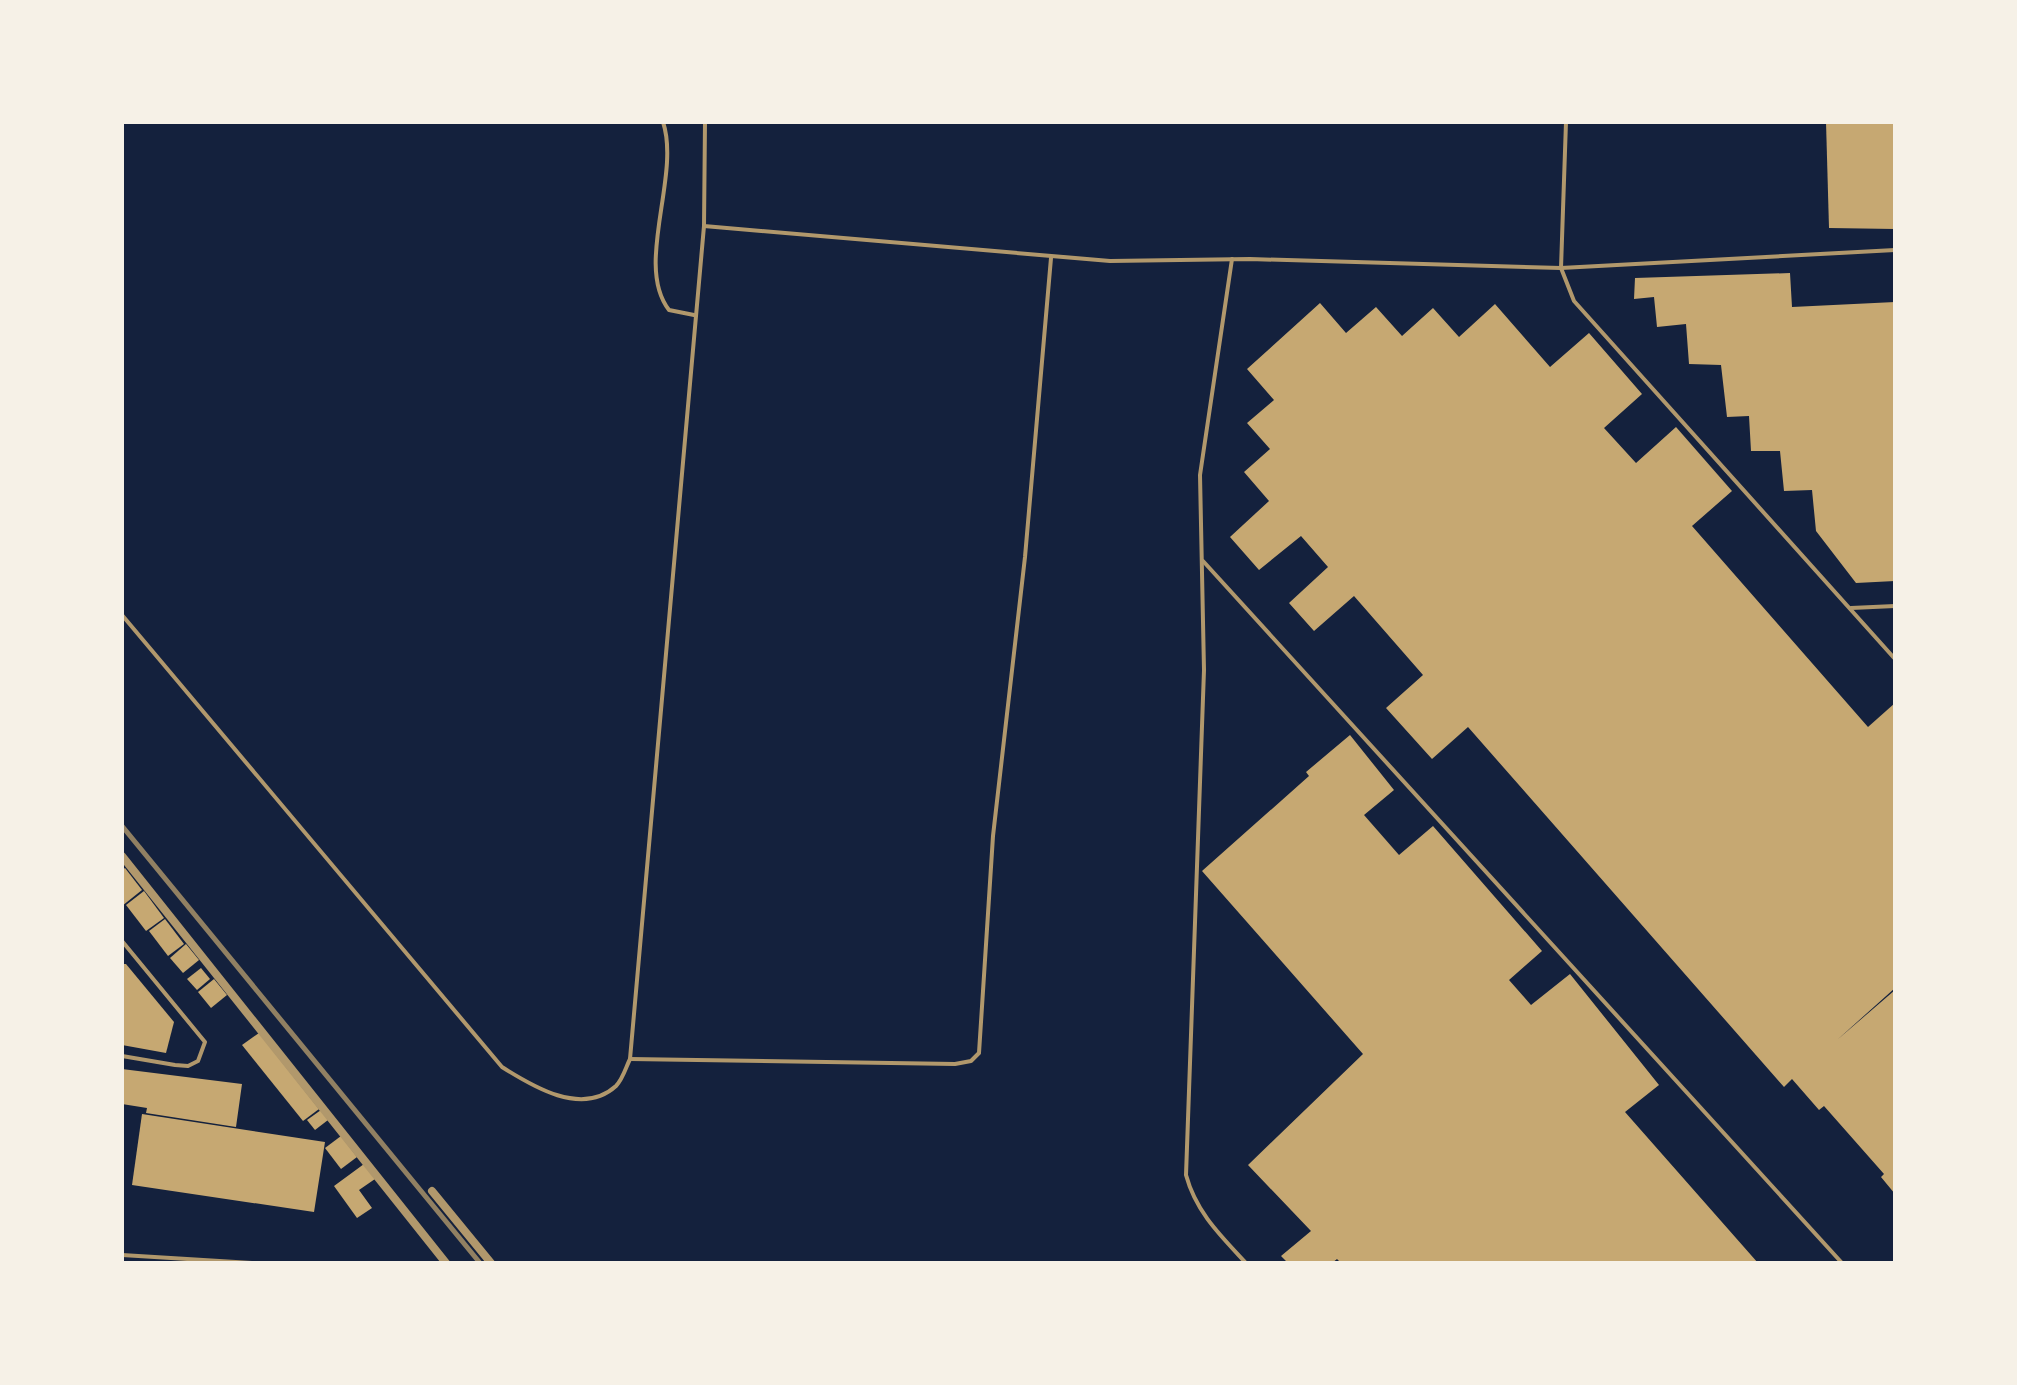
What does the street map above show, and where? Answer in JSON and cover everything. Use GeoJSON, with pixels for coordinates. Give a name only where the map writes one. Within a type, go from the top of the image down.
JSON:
{"type":"FeatureCollection","features":[{"type":"Feature","properties":{"kind":"street"},"geometry":{"type":"LineString","coordinates":[[122,856],[446,1263]]}},
{"type":"Feature","properties":{"kind":"street"},"geometry":{"type":"LineString","coordinates":[[432,1191],[491,1263]]}},
{"type":"Feature","properties":{"kind":"lane"},"geometry":{"type":"LineString","coordinates":[[663,122],[667,134],[667,173],[657,287],[669,310],[695,315]]}},
{"type":"Feature","properties":{"kind":"lane"},"geometry":{"type":"LineString","coordinates":[[122,615],[502,1067],[538,1090],[581,1100],[608,1092],[619,1084],[630,1059],[704,226],[705,122]]}},
{"type":"Feature","properties":{"kind":"lane"},"geometry":{"type":"LineString","coordinates":[[1566,122],[1561,268],[1574,301],[1895,659]]}},
{"type":"Feature","properties":{"kind":"lane"},"geometry":{"type":"LineString","coordinates":[[704,226],[1110,261],[1232,259],[1561,268],[1895,250]]}},
{"type":"Feature","properties":{"kind":"lane"},"geometry":{"type":"LineString","coordinates":[[630,1059],[955,1064],[971,1061],[979,1053],[993,836],[1025,557],[1051,258]]}},
{"type":"Feature","properties":{"kind":"lane"},"geometry":{"type":"LineString","coordinates":[[1232,259],[1200,475],[1204,670],[1186,1175],[1192,1197],[1205,1218],[1246,1263]]}},
{"type":"Feature","properties":{"kind":"lane"},"geometry":{"type":"LineString","coordinates":[[1201,559],[1842,1263]]}},
{"type":"Feature","properties":{"kind":"lane"},"geometry":{"type":"LineString","coordinates":[[1851,608],[1895,606]]}},
{"type":"Feature","properties":{"kind":"lane"},"geometry":{"type":"LineString","coordinates":[[122,941],[205,1042],[198,1061],[188,1066],[122,1056]]}},
{"type":"Feature","properties":{"kind":"lane"},"geometry":{"type":"LineString","coordinates":[[122,1255],[252,1263]]}},
{"type":"Feature","properties":{"kind":"building"},"geometry":{"type":"Polygon","coordinates":[[[1826,122],[1895,122],[1895,229],[1829,228],[1826,122]]]}},
{"type":"Feature","properties":{"kind":"building"},"geometry":{"type":"Polygon","coordinates":[[[1790,273],[1792,307],[1895,302],[1895,581],[1856,583],[1816,531],[1812,490],[1784,491],[1780,451],[1751,451],[1749,416],[1727,417],[1721,365],[1689,364],[1686,324],[1657,327],[1654,297],[1634,299],[1635,278],[1790,273]]]}},
{"type":"Feature","properties":{"kind":"building"},"geometry":{"type":"Polygon","coordinates":[[[1320,303],[1346,333],[1376,307],[1402,336],[1433,308],[1459,337],[1495,304],[1550,367],[1589,333],[1642,394],[1604,428],[1636,463],[1676,427],[1732,491],[1692,526],[1868,727],[1895,703],[1895,988],[1837,1040],[1895,990],[1895,1194],[1881,1177],[1884,1174],[1824,1106],[1819,1110],[1792,1079],[1784,1087],[1468,727],[1432,759],[1386,708],[1423,675],[1354,596],[1314,631],[1289,603],[1328,567],[1301,536],[1259,570],[1230,537],[1269,501],[1244,472],[1270,449],[1247,423],[1274,400],[1247,369],[1320,303]]]}},
{"type":"Feature","properties":{"kind":"building"},"geometry":{"type":"Polygon","coordinates":[[[1350,735],[1394,790],[1364,815],[1399,855],[1433,826],[1542,951],[1509,980],[1531,1005],[1570,974],[1659,1085],[1625,1112],[1758,1263],[1341,1263],[1337,1259],[1332,1263],[1288,1263],[1281,1256],[1311,1231],[1248,1165],[1363,1054],[1202,871],[1309,776],[1306,772],[1350,735]]]}},
{"type":"Feature","properties":{"kind":"building"},"geometry":{"type":"Polygon","coordinates":[[[125,868],[142,890],[122,906],[122,870],[125,868]]]}},
{"type":"Feature","properties":{"kind":"building"},"geometry":{"type":"Polygon","coordinates":[[[144,891],[164,918],[146,931],[126,905],[144,891]]]}},
{"type":"Feature","properties":{"kind":"building"},"geometry":{"type":"Polygon","coordinates":[[[165,919],[184,944],[168,956],[149,931],[165,919]]]}},
{"type":"Feature","properties":{"kind":"building"},"geometry":{"type":"Polygon","coordinates":[[[186,944],[199,960],[183,973],[170,958],[186,944]]]}},
{"type":"Feature","properties":{"kind":"building"},"geometry":{"type":"Polygon","coordinates":[[[122,964],[126,964],[174,1022],[166,1053],[122,1045],[122,964]]]}},
{"type":"Feature","properties":{"kind":"building"},"geometry":{"type":"Polygon","coordinates":[[[201,968],[210,979],[197,990],[187,979],[201,968]]]}},
{"type":"Feature","properties":{"kind":"building"},"geometry":{"type":"Polygon","coordinates":[[[214,979],[227,995],[211,1008],[198,992],[214,979]]]}},
{"type":"Feature","properties":{"kind":"building"},"geometry":{"type":"Polygon","coordinates":[[[259,1033],[319,1109],[303,1121],[242,1045],[259,1033]]]}},
{"type":"Feature","properties":{"kind":"building"},"geometry":{"type":"Polygon","coordinates":[[[122,1069],[242,1084],[236,1127],[146,1113],[147,1108],[122,1104],[122,1069]]]}},
{"type":"Feature","properties":{"kind":"building"},"geometry":{"type":"Polygon","coordinates":[[[321,1110],[328,1120],[315,1130],[307,1120],[321,1110]]]}},
{"type":"Feature","properties":{"kind":"building"},"geometry":{"type":"Polygon","coordinates":[[[142,1114],[325,1142],[314,1212],[132,1185],[142,1114]]]}},
{"type":"Feature","properties":{"kind":"building"},"geometry":{"type":"Polygon","coordinates":[[[341,1136],[357,1157],[341,1169],[325,1148],[341,1136]]]}},
{"type":"Feature","properties":{"kind":"building"},"geometry":{"type":"Polygon","coordinates":[[[364,1164],[375,1179],[359,1190],[372,1208],[357,1218],[334,1186],[364,1164]]]}},
{"type":"Feature","properties":{"kind":"railway"},"geometry":{"type":"LineString","coordinates":[[122,826],[480,1263]]}}]}
